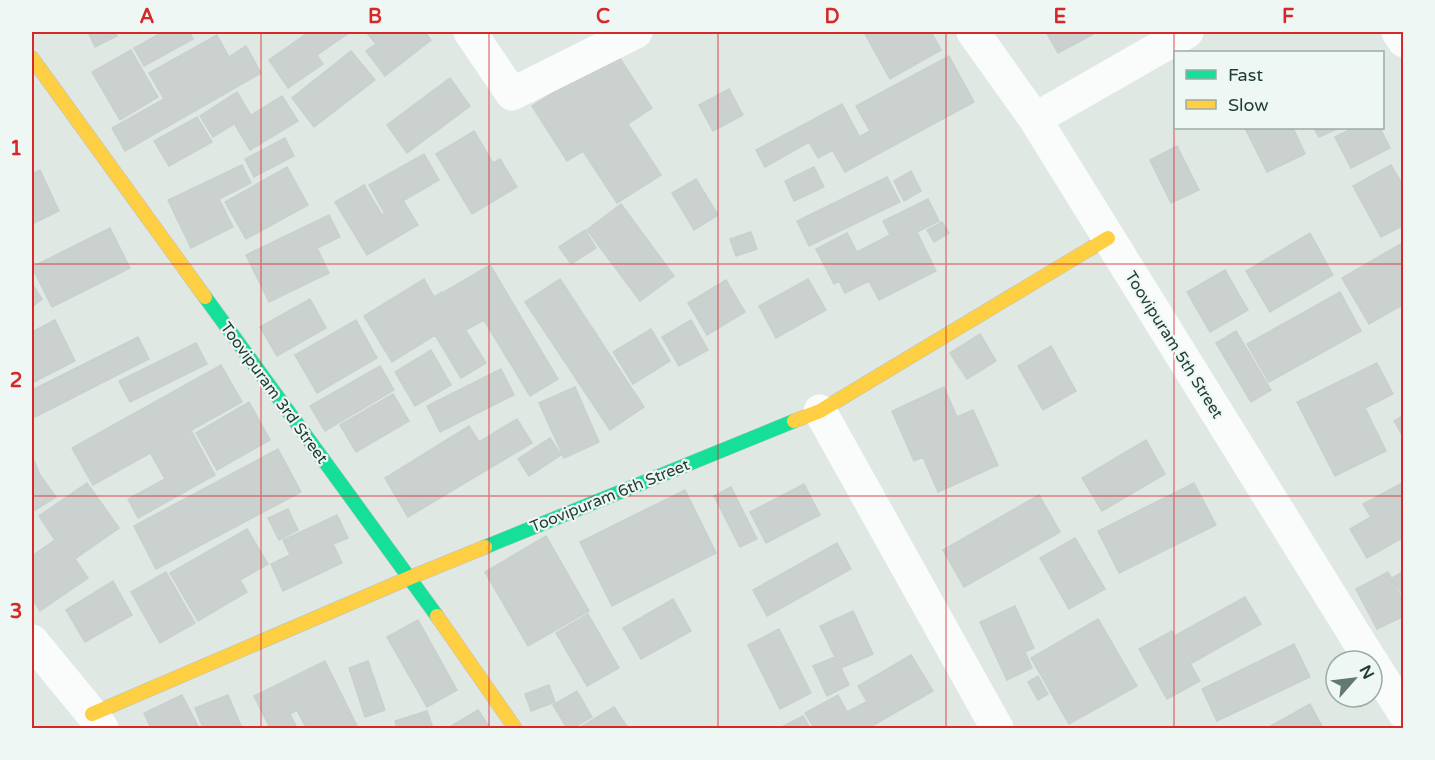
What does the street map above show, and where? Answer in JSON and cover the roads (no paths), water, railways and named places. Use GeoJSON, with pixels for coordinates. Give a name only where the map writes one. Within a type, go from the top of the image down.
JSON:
{"type":"FeatureCollection","features":[{"type":"Feature","properties":{"kind":"street"},"geometry":{"type":"LineString","coordinates":[[470,32],[512,94],[636,32]]}},
{"type":"Feature","properties":{"kind":"street","name":"Toovipuram 5th Street"},"geometry":{"type":"LineString","coordinates":[[973,32],[1035,119],[1364,649]]}},
{"type":"Feature","properties":{"kind":"street"},"geometry":{"type":"LineString","coordinates":[[1035,119],[1187,32]]}},
{"type":"Feature","properties":{"kind":"street"},"geometry":{"type":"LineString","coordinates":[[1398,32],[1404,41]]}},
{"type":"Feature","properties":{"kind":"street","name":"Toovipuram 3rd Street"},"geometry":{"type":"LineString","coordinates":[[32,58],[409,578],[515,729]]}},
{"type":"Feature","properties":{"kind":"street","name":"Toovipuram 6th Street"},"geometry":{"type":"LineString","coordinates":[[97,721],[409,578],[820,411],[1108,238]]}},
{"type":"Feature","properties":{"kind":"street"},"geometry":{"type":"LineString","coordinates":[[820,411],[997,729]]}},
{"type":"Feature","properties":{"kind":"street"},"geometry":{"type":"LineString","coordinates":[[32,641],[97,721]]}},
{"type":"Feature","properties":{"kind":"street","name":"Toovipuram 5th Street"},"geometry":{"type":"LineString","coordinates":[[1384,681],[1404,713]]}}]}
